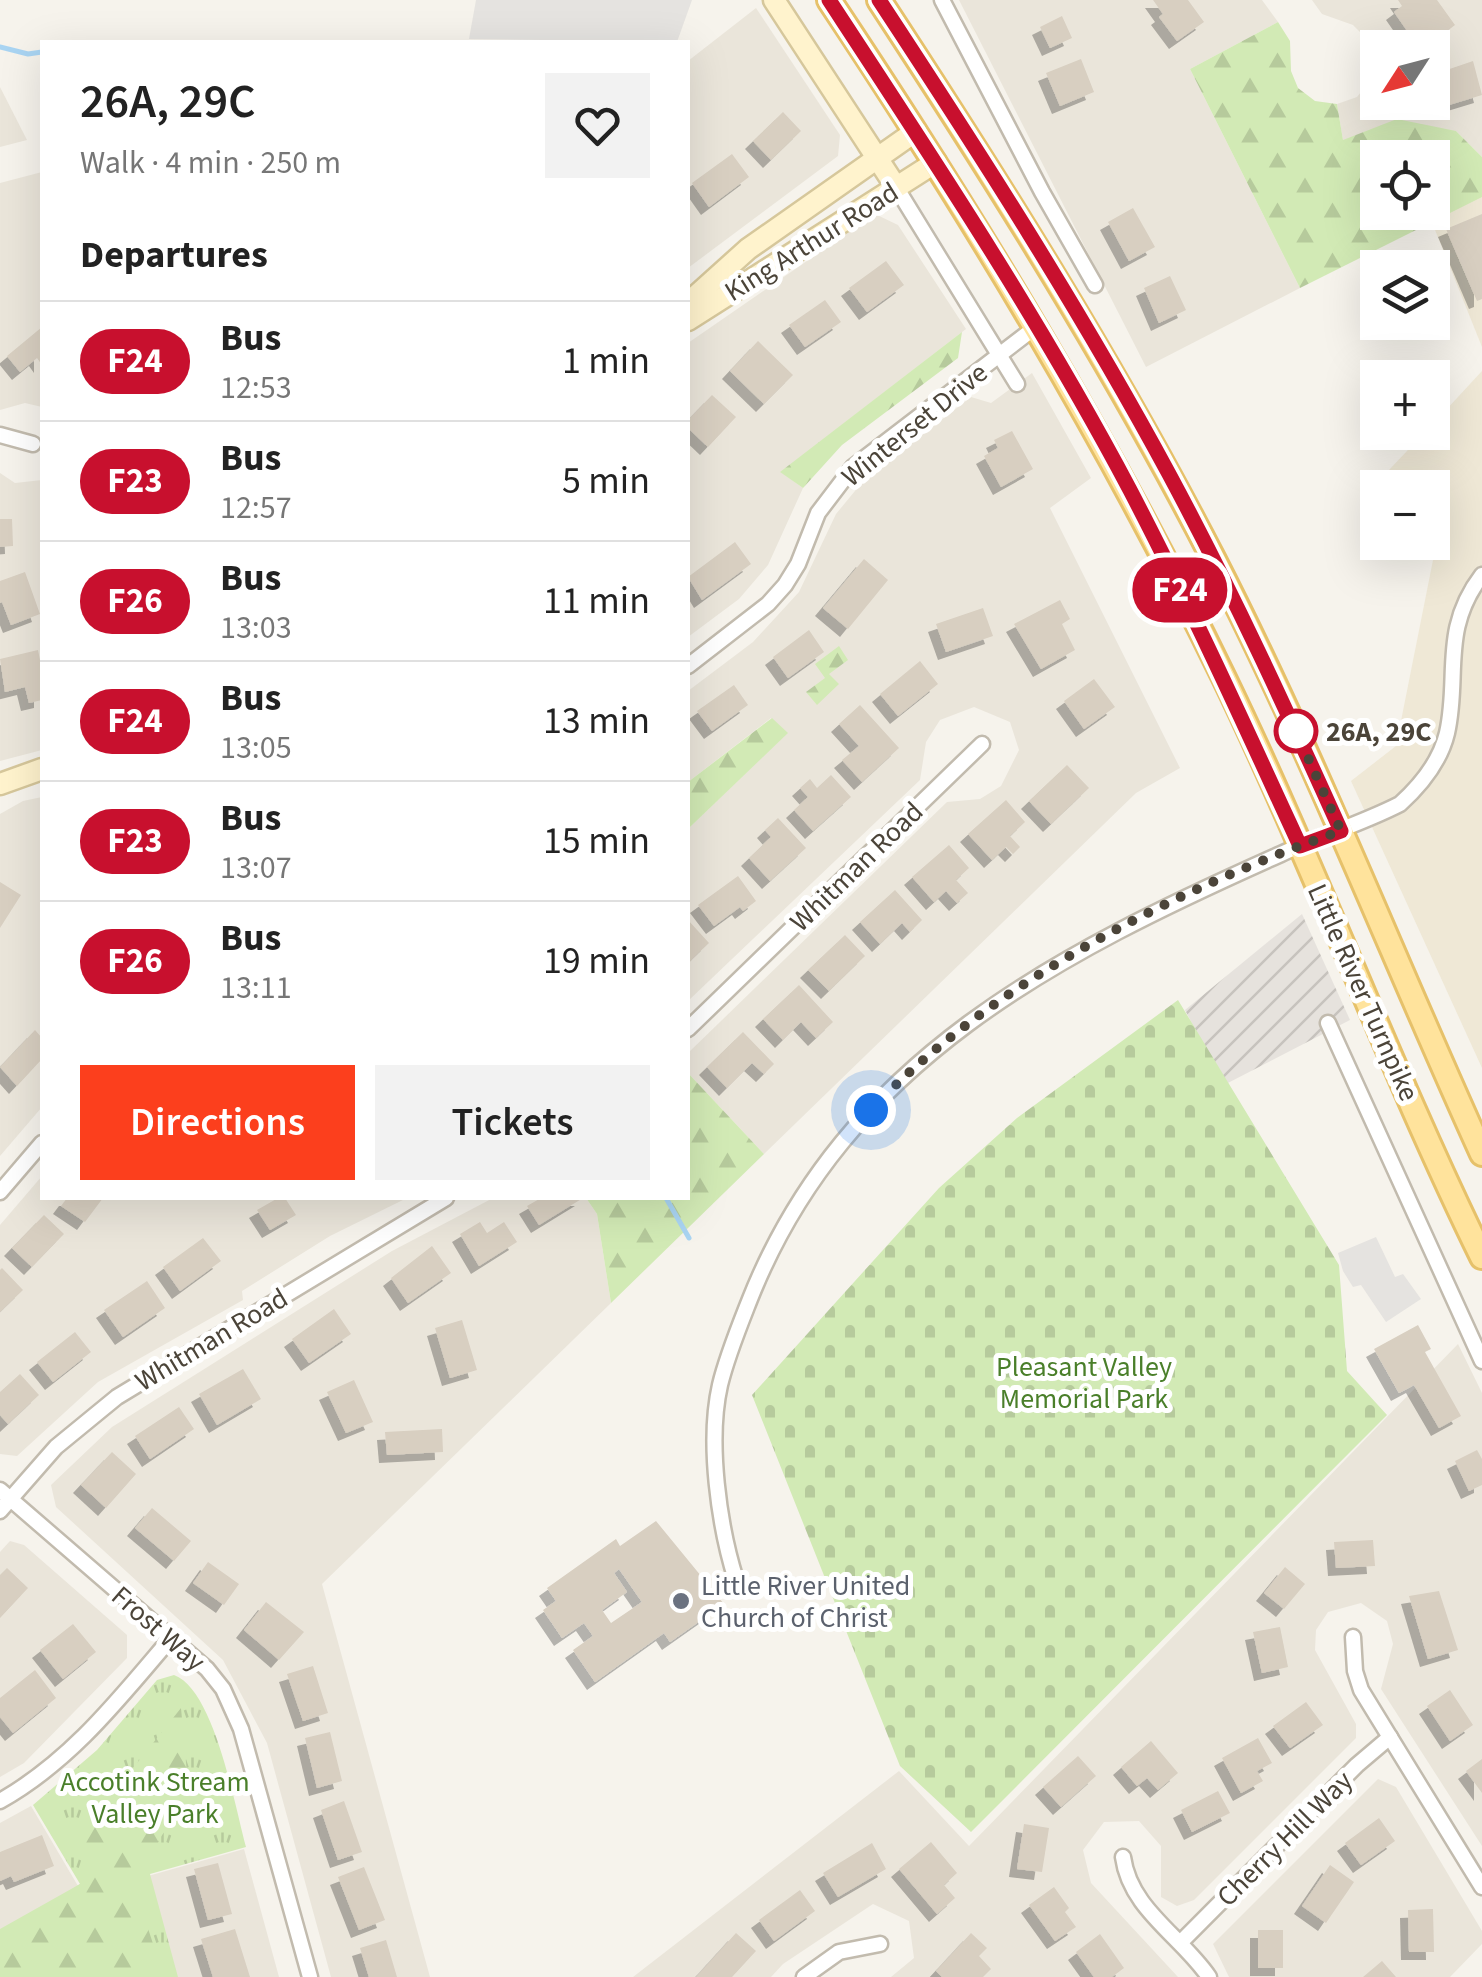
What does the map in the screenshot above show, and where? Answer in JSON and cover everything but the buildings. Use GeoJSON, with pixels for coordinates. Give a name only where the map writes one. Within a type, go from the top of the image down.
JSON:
{"type":"FeatureCollection","features":[{"type":"Feature","properties":{"kind":"main road","name":"Little River Turnpike"},"geometry":{"type":"LineString","coordinates":[[829,0],[1038,326],[1162,553],[1226,681],[1482,1257]]}},
{"type":"Feature","properties":{"kind":"main road","name":"Little River Turnpike"},"geometry":{"type":"LineString","coordinates":[[879,0],[1009,200],[1142,426],[1250,634],[1482,1154]]}},
{"type":"Feature","properties":{"kind":"street"},"geometry":{"type":"LineString","coordinates":[[774,0],[896,186],[1017,384]]}},
{"type":"Feature","properties":{"kind":"street"},"geometry":{"type":"LineString","coordinates":[[942,0],[1095,285]]}},
{"type":"Feature","properties":{"kind":"street","name":"King Arthur Road"},"geometry":{"type":"LineString","coordinates":[[690,301],[748,249],[916,131]]}},
{"type":"Feature","properties":{"kind":"street","name":"King Arthur Road"},"geometry":{"type":"LineString","coordinates":[[690,319],[936,162]]}},
{"type":"Feature","properties":{"kind":"street","name":"Winterset Drive"},"geometry":{"type":"LineString","coordinates":[[690,664],[768,604],[785,585],[798,564],[818,513],[853,467],[1038,326]]}},
{"type":"Feature","properties":{"kind":"street"},"geometry":{"type":"LineString","coordinates":[[0,434],[32,444]]}},
{"type":"Feature","properties":{"kind":"street"},"geometry":{"type":"LineString","coordinates":[[736,1580],[723,1522],[716,1454],[720,1388],[762,1269],[810,1183],[890,1090],[927,1056],[1006,996],[1086,946],[1139,919],[1400,804],[1416,790],[1439,754],[1447,733],[1452,651],[1465,604],[1482,575]]}},
{"type":"Feature","properties":{"kind":"street","name":"Whitman Road"},"geometry":{"type":"LineString","coordinates":[[690,1027],[982,744]]}},
{"type":"Feature","properties":{"kind":"street"},"geometry":{"type":"LineString","coordinates":[[0,784],[40,770]]}},
{"type":"Feature","properties":{"kind":"street"},"geometry":{"type":"LineString","coordinates":[[1328,1023],[1482,1361]]}},
{"type":"Feature","properties":{"kind":"street"},"geometry":{"type":"LineString","coordinates":[[0,1192],[40,1145]]}},
{"type":"Feature","properties":{"kind":"street","name":"Whitman Road"},"geometry":{"type":"LineString","coordinates":[[4,1500],[56,1447],[117,1397],[443,1200]]}},
{"type":"Feature","properties":{"kind":"street","name":"Frost Way"},"geometry":{"type":"LineString","coordinates":[[4,1500],[207,1669],[235,1710],[310,1977]]}},
{"type":"Feature","properties":{"kind":"street"},"geometry":{"type":"LineString","coordinates":[[0,1801],[56,1764],[85,1737],[172,1638]]}},
{"type":"Feature","properties":{"kind":"street"},"geometry":{"type":"LineString","coordinates":[[1353,1638],[1355,1672],[1362,1690],[1482,1887]]}},
{"type":"Feature","properties":{"kind":"street","name":"Cherry Hill Way"},"geometry":{"type":"LineString","coordinates":[[1181,1942],[1357,1765],[1390,1737]]}},
{"type":"Feature","properties":{"kind":"street"},"geometry":{"type":"LineString","coordinates":[[1124,1857],[1131,1887],[1141,1902],[1209,1977]]}},
{"type":"Feature","properties":{"kind":"street"},"geometry":{"type":"LineString","coordinates":[[804,1977],[839,1952],[880,1944]]}},
{"type":"Feature","properties":{"kind":"shaded area"},"geometry":{"type":"Polygon","coordinates":[[[476,0],[692,0],[678,40],[469,39],[476,0]]]}},
{"type":"Feature","properties":{"kind":"shaded area"},"geometry":{"type":"Polygon","coordinates":[[[959,0],[1262,0],[1278,22],[1190,69],[1300,288],[1146,367],[959,0]]]}},
{"type":"Feature","properties":{"kind":"shaded area"},"geometry":{"type":"Polygon","coordinates":[[[1312,0],[1482,0],[1482,157],[1456,131],[1343,140],[1337,104],[1360,93],[1360,120],[1450,120],[1450,30],[1360,32],[1353,25],[1322,14],[1312,0]]]}},
{"type":"Feature","properties":{"kind":"shaded area"},"geometry":{"type":"Polygon","coordinates":[[[756,8],[840,135],[838,156],[690,267],[690,59],[756,8]]]}},
{"type":"Feature","properties":{"kind":"shaded area"},"geometry":{"type":"Polygon","coordinates":[[[0,87],[27,140],[0,147],[0,87]]]}},
{"type":"Feature","properties":{"kind":"shaded area"},"geometry":{"type":"Polygon","coordinates":[[[40,173],[40,407],[25,403],[0,410],[0,183],[40,173]]]}},
{"type":"Feature","properties":{"kind":"shaded area"},"geometry":{"type":"Polygon","coordinates":[[[1482,190],[1482,347],[1450,267],[1450,250],[1443,250],[1435,230],[1450,230],[1450,205],[1482,190]]]}},
{"type":"Feature","properties":{"kind":"shaded area"},"geometry":{"type":"Polygon","coordinates":[[[875,214],[898,225],[966,329],[781,472],[803,488],[768,565],[739,599],[690,636],[690,342],[875,214]]]}},
{"type":"Feature","properties":{"kind":"shaded area"},"geometry":{"type":"Polygon","coordinates":[[[1482,371],[1482,1068],[1351,781],[1396,746],[1433,560],[1450,560],[1450,470],[1389,470],[1408,450],[1450,450],[1450,406],[1482,371]]]}},
{"type":"Feature","properties":{"kind":"shaded area"},"geometry":{"type":"Polygon","coordinates":[[[1032,373],[1091,478],[1050,508],[1180,768],[1136,793],[764,1154],[690,1075],[690,1051],[947,802],[980,799],[1001,786],[1019,750],[1010,722],[974,707],[940,720],[926,742],[920,780],[690,999],[690,827],[787,733],[771,718],[690,780],[690,689],[753,642],[799,592],[836,514],[864,480],[971,397],[991,403],[1032,373]]]}},
{"type":"Feature","properties":{"kind":"shaded area"},"geometry":{"type":"Polygon","coordinates":[[[0,473],[15,483],[40,480],[40,751],[0,761],[0,473]]]}},
{"type":"Feature","properties":{"kind":"shaded area"},"geometry":{"type":"Polygon","coordinates":[[[40,797],[40,1109],[0,1156],[0,814],[23,801],[40,797]]]}},
{"type":"Feature","properties":{"kind":"shaded area"},"geometry":{"type":"Polygon","coordinates":[[[1302,914],[1350,1020],[1224,1085],[1185,1010],[1302,914]]]}},
{"type":"Feature","properties":{"kind":"shaded area"},"geometry":{"type":"Polygon","coordinates":[[[40,1178],[40,1200],[403,1200],[330,1236],[242,1291],[243,1300],[98,1382],[17,1456],[0,1454],[0,1225],[40,1178]]]}},
{"type":"Feature","properties":{"kind":"shaded area"},"geometry":{"type":"Polygon","coordinates":[[[489,1200],[587,1200],[597,1214],[611,1303],[322,1584],[430,1977],[331,1977],[267,1743],[223,1660],[56,1507],[51,1485],[112,1427],[392,1251],[489,1200]]]}},
{"type":"Feature","properties":{"kind":"shaded area"},"geometry":{"type":"Polygon","coordinates":[[[1376,1237],[1395,1277],[1403,1274],[1421,1299],[1386,1322],[1361,1285],[1353,1287],[1338,1253],[1376,1237]]]}},
{"type":"Feature","properties":{"kind":"shaded area"},"geometry":{"type":"Polygon","coordinates":[[[1458,1344],[1482,1393],[1482,1846],[1381,1689],[1393,1644],[1387,1621],[1361,1603],[1328,1612],[1316,1630],[1315,1650],[1356,1724],[1356,1738],[1194,1900],[1177,1906],[1161,1897],[1161,1846],[1139,1821],[1104,1822],[1083,1850],[1091,1883],[1178,1977],[891,1977],[914,1958],[909,1921],[873,1904],[783,1964],[771,1977],[633,1977],[899,1771],[969,1846],[1458,1344]]]}},
{"type":"Feature","properties":{"kind":"shaded area"},"geometry":{"type":"Polygon","coordinates":[[[10,1541],[24,1545],[127,1635],[127,1658],[24,1763],[0,1777],[0,1552],[10,1541]]]}},
{"type":"Feature","properties":{"kind":"shaded area"},"geometry":{"type":"Polygon","coordinates":[[[1378,1779],[1396,1787],[1482,1931],[1482,1944],[1450,1977],[1229,1977],[1213,1944],[1378,1779]]]}},
{"type":"Feature","properties":{"kind":"shaded area"},"geometry":{"type":"Polygon","coordinates":[[[31,1806],[78,1886],[0,1931],[0,1823],[31,1806]]]}},
{"type":"Feature","properties":{"kind":"shaded area"},"geometry":{"type":"Polygon","coordinates":[[[244,1849],[279,1977],[176,1977],[148,1876],[244,1849]]]}},
{"type":"Feature","properties":{"kind":"green space"},"geometry":{"type":"Polygon","coordinates":[[[1278,22],[1290,41],[1291,71],[1298,88],[1315,101],[1337,104],[1343,140],[1402,120],[1456,131],[1482,157],[1482,197],[1450,213],[1450,140],[1360,140],[1360,230],[1416,230],[1376,250],[1360,250],[1360,258],[1300,288],[1190,69],[1278,22]]]}},
{"type":"Feature","properties":{"kind":"green space"},"geometry":{"type":"Polygon","coordinates":[[[962,332],[958,358],[842,445],[803,488],[780,472],[962,332]]]}},
{"type":"Feature","properties":{"kind":"green space"},"geometry":{"type":"Polygon","coordinates":[[[839,646],[848,660],[829,674],[839,684],[817,705],[806,692],[825,678],[815,664],[839,646]]]}},
{"type":"Feature","properties":{"kind":"green space"},"geometry":{"type":"Polygon","coordinates":[[[772,718],[788,733],[690,827],[690,780],[772,718]]]}},
{"type":"Feature","properties":{"kind":"green space","name":"Pleasant Valley Memorial Park"},"geometry":{"type":"Polygon","coordinates":[[[1178,1000],[1339,1265],[1347,1371],[1387,1415],[971,1832],[900,1766],[752,1395],[939,1188],[1017,1118],[1178,1000]]]}},
{"type":"Feature","properties":{"kind":"green space"},"geometry":{"type":"Polygon","coordinates":[[[690,1075],[764,1154],[611,1303],[597,1214],[587,1200],[690,1200],[690,1075]]]}},
{"type":"Feature","properties":{"kind":"green space","name":"Accotink Stream Valley Park"},"geometry":{"type":"Polygon","coordinates":[[[174,1675],[188,1685],[212,1726],[246,1847],[150,1874],[178,1977],[0,1977],[0,1929],[80,1884],[33,1805],[97,1750],[157,1680],[174,1675]]]}},
{"type":"Feature","properties":{"kind":"green space"},"geometry":{"type":"Polygon","coordinates":[[[181,1708],[189,1795],[132,1880],[164,1977],[0,1977],[0,1936],[80,1884],[82,1832],[181,1708]]]}},
{"type":"Feature","properties":{"kind":"waterway"},"geometry":{"type":"LineString","coordinates":[[0,47],[28,54],[40,52]]}},
{"type":"Feature","properties":{"kind":"waterway"},"geometry":{"type":"LineString","coordinates":[[667,1200],[689,1238]]}},
{"type":"Feature","properties":{"kind":"bus line","name":"F24"},"geometry":{"type":"LineString","coordinates":[[829,0],[978,228],[1086,410],[1226,681],[1300,846],[1341,831],[1259,652],[1124,392],[1009,200],[879,0]]}},
{"type":"Feature","properties":{"kind":"place","name":"26A, 29C"},"geometry":{"type":"Point","coordinates":[1296,731]}},
{"type":"Feature","properties":{"kind":"place","name":"Little River United Church of Christ"},"geometry":{"type":"Point","coordinates":[681,1601]}},
{"type":"Feature","properties":{"kind":"route"},"geometry":{"type":"LineString","coordinates":[[871,1110],[927,1056],[979,1015],[1086,946],[1281,854],[1341,831],[1296,731]]}}]}
